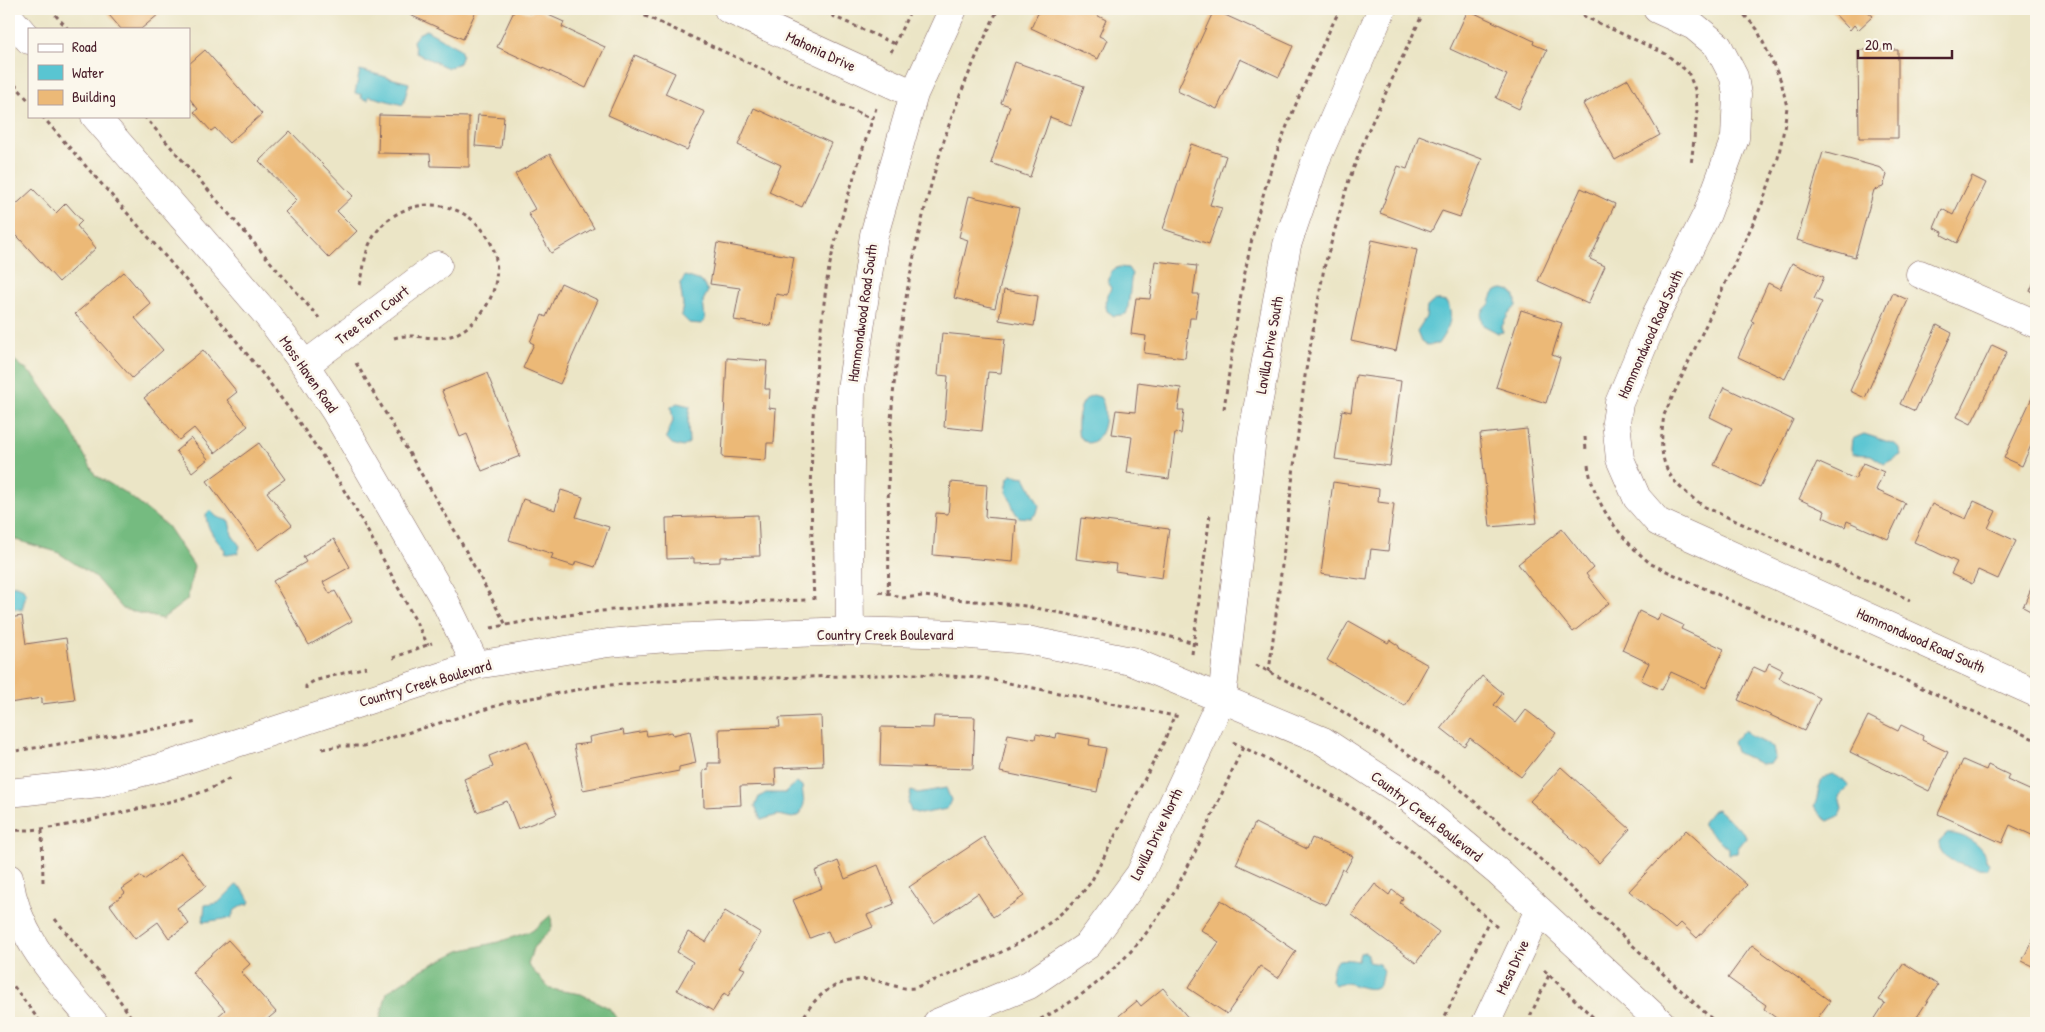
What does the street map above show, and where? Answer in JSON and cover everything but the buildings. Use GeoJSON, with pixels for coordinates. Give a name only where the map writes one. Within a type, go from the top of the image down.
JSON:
{"type":"FeatureCollection","features":[{"type":"Feature","properties":{"kind":"street","name":"Mahonia Drive"},"geometry":{"type":"LineString","coordinates":[[728,9],[914,94]]}},
{"type":"Feature","properties":{"kind":"street","name":"Hammondwood Road South"},"geometry":{"type":"LineString","coordinates":[[850,631],[851,389],[874,236],[914,94],[953,9]]}},
{"type":"Feature","properties":{"kind":"street","name":"Lavilla Drive South"},"geometry":{"type":"LineString","coordinates":[[1222,698],[1252,438],[1287,245],[1316,157],[1382,9]]}},
{"type":"Feature","properties":{"kind":"street","name":"Hammondwood Road South"},"geometry":{"type":"LineString","coordinates":[[1657,9],[1694,26],[1718,46],[1734,77],[1737,95],[1736,121],[1735,138],[1707,214],[1655,317],[1619,403],[1616,422],[1620,459],[1637,498],[1658,522],[2036,693]]}},
{"type":"Feature","properties":{"kind":"street"},"geometry":{"type":"LineString","coordinates":[[9,17],[28,39]]}},
{"type":"Feature","properties":{"kind":"street","name":"Moss Haven Road"},"geometry":{"type":"LineString","coordinates":[[97,118],[268,316],[305,365],[335,411],[424,563],[476,665]]}},
{"type":"Feature","properties":{"kind":"street","name":"Tree Fern Court"},"geometry":{"type":"LineString","coordinates":[[305,365],[438,265]]}},
{"type":"Feature","properties":{"kind":"street"},"geometry":{"type":"LineString","coordinates":[[1920,274],[2036,324]]}},
{"type":"Feature","properties":{"kind":"street","name":"Country Creek Boulevard"},"geometry":{"type":"LineString","coordinates":[[9,793],[99,783],[163,767],[476,665],[608,643],[667,638],[850,631],[960,634],[1026,640],[1131,661],[1323,741],[1380,777],[1498,872],[1661,1023]]}},
{"type":"Feature","properties":{"kind":"street","name":"Lavilla Drive North"},"geometry":{"type":"LineString","coordinates":[[936,1023],[1029,985],[1088,945],[1140,874],[1222,698]]}},
{"type":"Feature","properties":{"kind":"street"},"geometry":{"type":"LineString","coordinates":[[9,878],[12,902],[36,953],[94,1023]]}},
{"type":"Feature","properties":{"kind":"street","name":"Mesa Drive"},"geometry":{"type":"LineString","coordinates":[[1486,1023],[1539,910]]}},
{"type":"Feature","properties":{"kind":"path"},"geometry":{"type":"LineString","coordinates":[[50,9],[67,28]]}},
{"type":"Feature","properties":{"kind":"path"},"geometry":{"type":"LineString","coordinates":[[630,9],[872,119]]}},
{"type":"Feature","properties":{"kind":"path"},"geometry":{"type":"LineString","coordinates":[[817,9],[895,44]]}},
{"type":"Feature","properties":{"kind":"path"},"geometry":{"type":"LineString","coordinates":[[888,593],[889,455],[896,365],[905,292],[923,211],[946,133],[970,71],[998,9]]}},
{"type":"Feature","properties":{"kind":"path"},"geometry":{"type":"LineString","coordinates":[[1224,411],[1246,260],[1274,162],[1312,66],[1340,9]]}},
{"type":"Feature","properties":{"kind":"path"},"geometry":{"type":"LineString","coordinates":[[1268,672],[1305,376],[1324,268],[1349,180],[1367,133],[1424,9]]}},
{"type":"Feature","properties":{"kind":"path"},"geometry":{"type":"LineString","coordinates":[[1568,9],[1666,54],[1688,72],[1696,92],[1697,113],[1690,169]]}},
{"type":"Feature","properties":{"kind":"path"},"geometry":{"type":"LineString","coordinates":[[1739,9],[1757,29],[1781,81],[1787,107],[1784,129],[1778,158],[1762,204],[1664,415],[1661,437],[1662,458],[1668,473],[1684,492],[1705,507],[1916,603]]}},
{"type":"Feature","properties":{"kind":"path"},"geometry":{"type":"LineString","coordinates":[[9,78],[28,100]]}},
{"type":"Feature","properties":{"kind":"path"},"geometry":{"type":"LineString","coordinates":[[44,118],[223,324],[304,428],[339,482],[428,645]]}},
{"type":"Feature","properties":{"kind":"path"},"geometry":{"type":"LineString","coordinates":[[1585,434],[1590,474],[1597,495],[1628,544],[1651,564],[2036,740]]}},
{"type":"Feature","properties":{"kind":"path"},"geometry":{"type":"LineString","coordinates":[[802,1023],[810,1004],[825,991],[841,983],[871,980],[904,990],[914,988],[995,957],[1030,938],[1079,897],[1091,882],[1165,740],[1174,715],[1184,682],[1192,643],[1212,506]]}},
{"type":"Feature","properties":{"kind":"path"},"geometry":{"type":"LineString","coordinates":[[387,660],[428,645],[499,626],[604,609],[720,602],[829,600],[873,592],[888,593],[902,598],[923,596],[1026,606],[1140,629],[1192,643],[1227,654],[1268,672],[1326,702],[1453,783],[1512,834],[1716,1023]]}},
{"type":"Feature","properties":{"kind":"path"},"geometry":{"type":"LineString","coordinates":[[305,696],[306,686],[314,681],[369,666]]}},
{"type":"Feature","properties":{"kind":"path"},"geometry":{"type":"LineString","coordinates":[[339,746],[364,746],[509,702],[598,686],[659,681],[918,674],[965,677],[1027,686],[1174,715],[1206,729],[1322,789],[1386,831],[1462,894],[1599,1023]]}},
{"type":"Feature","properties":{"kind":"path"},"geometry":{"type":"LineString","coordinates":[[9,752],[182,723],[205,722]]}},
{"type":"Feature","properties":{"kind":"path"},"geometry":{"type":"LineString","coordinates":[[9,830],[42,830],[197,794],[222,784],[228,779]]}},
{"type":"Feature","properties":{"kind":"path"},"geometry":{"type":"LineString","coordinates":[[42,830],[44,890]]}},
{"type":"Feature","properties":{"kind":"path"},"geometry":{"type":"LineString","coordinates":[[52,912],[110,986],[135,1023]]}},
{"type":"Feature","properties":{"kind":"path"},"geometry":{"type":"LineString","coordinates":[[1442,1023],[1489,920]]}},
{"type":"Feature","properties":{"kind":"path"},"geometry":{"type":"LineString","coordinates":[[1527,1023],[1549,975]]}},
{"type":"Feature","properties":{"kind":"path"},"geometry":{"type":"LineString","coordinates":[[9,980],[41,1023]]}},
{"type":"Feature","properties":{"kind":"green space"},"geometry":{"type":"Polygon","coordinates":[[[9,356],[35,377],[66,421],[95,475],[127,494],[167,526],[194,566],[187,600],[162,619],[123,609],[94,576],[57,552],[9,538],[9,356]]]}},
{"type":"Feature","properties":{"kind":"green space"},"geometry":{"type":"Polygon","coordinates":[[[551,915],[552,928],[533,948],[528,965],[550,989],[581,994],[609,1008],[620,1023],[379,1023],[387,992],[423,969],[459,951],[498,942],[532,931],[551,915]]]}},
{"type":"Feature","properties":{"kind":"water"},"geometry":{"type":"Polygon","coordinates":[[[426,30],[460,49],[462,55],[459,63],[448,68],[416,53],[413,41],[418,34],[426,30]]]}},
{"type":"Feature","properties":{"kind":"water"},"geometry":{"type":"Polygon","coordinates":[[[360,70],[409,83],[403,105],[369,96],[368,100],[361,98],[362,95],[355,93],[360,70]]]}},
{"type":"Feature","properties":{"kind":"water"},"geometry":{"type":"Polygon","coordinates":[[[1119,267],[1128,268],[1132,274],[1126,314],[1114,316],[1107,311],[1105,302],[1111,288],[1108,284],[1111,271],[1119,267]]]}},
{"type":"Feature","properties":{"kind":"water"},"geometry":{"type":"Polygon","coordinates":[[[685,276],[701,281],[708,291],[703,301],[705,319],[702,324],[689,323],[681,315],[683,305],[680,284],[685,276]]]}},
{"type":"Feature","properties":{"kind":"water"},"geometry":{"type":"Polygon","coordinates":[[[1503,289],[1513,294],[1516,299],[1516,306],[1508,315],[1501,328],[1503,332],[1498,333],[1483,325],[1481,316],[1490,304],[1494,294],[1503,289]]]}},
{"type":"Feature","properties":{"kind":"water"},"geometry":{"type":"Polygon","coordinates":[[[1435,300],[1446,302],[1449,307],[1450,318],[1447,329],[1438,344],[1427,345],[1421,341],[1417,331],[1426,317],[1427,307],[1435,300]]]}},
{"type":"Feature","properties":{"kind":"water"},"geometry":{"type":"Polygon","coordinates":[[[1093,395],[1100,397],[1103,402],[1105,417],[1102,431],[1094,441],[1088,443],[1079,437],[1078,419],[1084,401],[1093,395]]]}},
{"type":"Feature","properties":{"kind":"water"},"geometry":{"type":"Polygon","coordinates":[[[677,403],[690,406],[688,422],[689,443],[683,447],[672,444],[666,437],[673,421],[671,407],[677,403]]]}},
{"type":"Feature","properties":{"kind":"water"},"geometry":{"type":"Polygon","coordinates":[[[1864,434],[1892,443],[1900,448],[1901,455],[1884,464],[1871,455],[1853,454],[1851,449],[1852,439],[1864,434]]]}},
{"type":"Feature","properties":{"kind":"water"},"geometry":{"type":"Polygon","coordinates":[[[1011,475],[1025,477],[1039,505],[1037,513],[1031,518],[1019,517],[1013,508],[1006,492],[1008,478],[1011,475]]]}},
{"type":"Feature","properties":{"kind":"water"},"geometry":{"type":"Polygon","coordinates":[[[210,510],[217,517],[229,521],[232,535],[240,546],[238,553],[224,554],[225,550],[209,529],[206,514],[210,510]]]}},
{"type":"Feature","properties":{"kind":"water"},"geometry":{"type":"Polygon","coordinates":[[[16,585],[22,587],[26,594],[22,610],[9,607],[9,587],[16,585]]]}},
{"type":"Feature","properties":{"kind":"water"},"geometry":{"type":"Polygon","coordinates":[[[1743,731],[1747,731],[1749,735],[1773,747],[1775,757],[1771,763],[1761,764],[1736,752],[1733,742],[1743,731]]]}},
{"type":"Feature","properties":{"kind":"water"},"geometry":{"type":"Polygon","coordinates":[[[1833,774],[1845,781],[1849,786],[1839,796],[1842,809],[1839,816],[1828,821],[1822,817],[1814,806],[1821,782],[1827,776],[1833,774]]]}},
{"type":"Feature","properties":{"kind":"water"},"geometry":{"type":"Polygon","coordinates":[[[797,782],[802,786],[804,804],[800,815],[793,818],[778,815],[761,820],[755,806],[759,797],[766,793],[785,793],[797,782]]]}},
{"type":"Feature","properties":{"kind":"water"},"geometry":{"type":"Polygon","coordinates":[[[946,788],[951,800],[947,809],[920,814],[911,811],[908,804],[911,791],[918,793],[946,788]]]}},
{"type":"Feature","properties":{"kind":"water"},"geometry":{"type":"Polygon","coordinates":[[[1717,809],[1745,834],[1746,838],[1738,848],[1737,853],[1728,854],[1728,848],[1703,826],[1703,822],[1713,810],[1717,809]]]}},
{"type":"Feature","properties":{"kind":"water"},"geometry":{"type":"Polygon","coordinates":[[[1947,834],[1965,837],[1976,844],[1989,863],[1987,868],[1966,866],[1950,860],[1944,855],[1940,849],[1939,842],[1947,834]]]}},
{"type":"Feature","properties":{"kind":"water"},"geometry":{"type":"Polygon","coordinates":[[[236,885],[243,890],[250,901],[248,905],[245,904],[235,910],[231,918],[203,922],[205,905],[218,903],[236,885]]]}},
{"type":"Feature","properties":{"kind":"water"},"geometry":{"type":"Polygon","coordinates":[[[1365,952],[1368,954],[1368,962],[1379,964],[1383,971],[1380,985],[1369,989],[1346,983],[1335,985],[1331,981],[1336,962],[1344,959],[1358,961],[1360,953],[1365,952]]]}}]}
